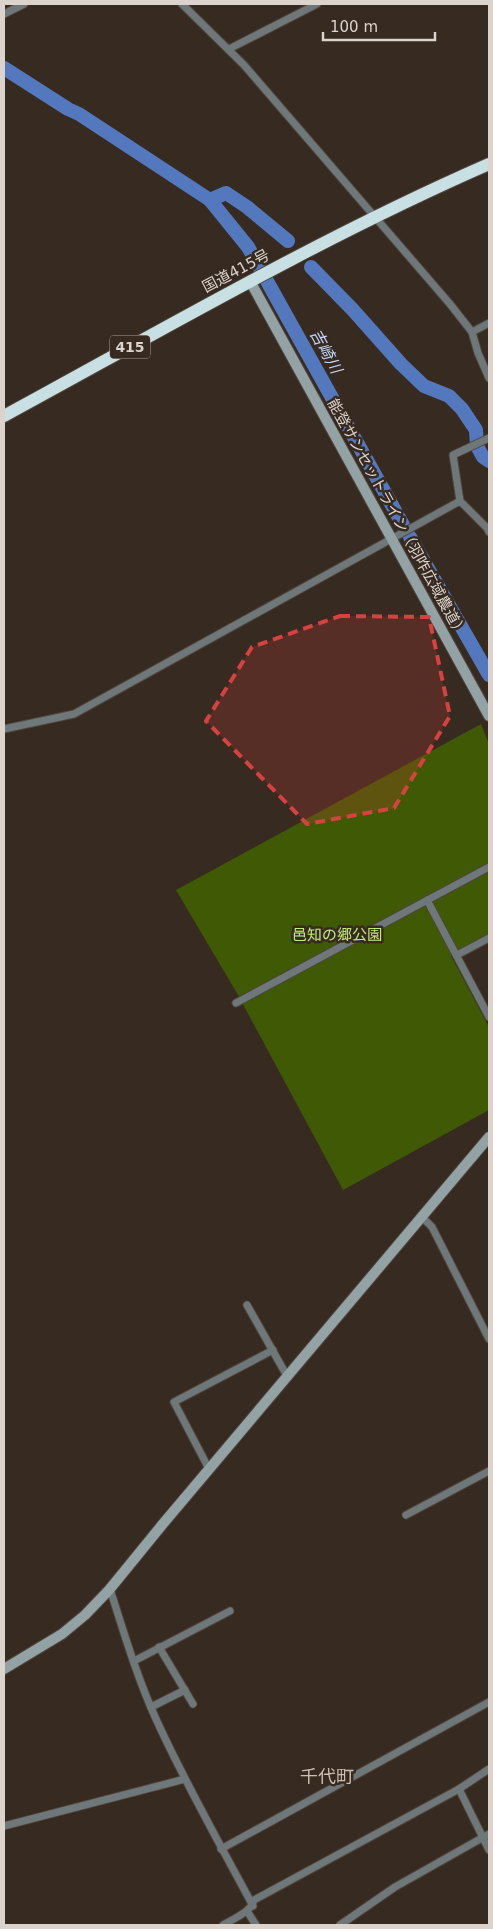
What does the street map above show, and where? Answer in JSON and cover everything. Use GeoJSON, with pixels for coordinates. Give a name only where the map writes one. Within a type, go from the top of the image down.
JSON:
{"type":"FeatureCollection","features":[{"type":"Feature","properties":{"kind":"highway","name":"国道415号"},"geometry":{"type":"LineString","coordinates":[[4,416],[274,268],[375,216],[489,164]]}},
{"type":"Feature","properties":{"kind":"street"},"geometry":{"type":"LineString","coordinates":[[4,14],[24,4]]}},
{"type":"Feature","properties":{"kind":"street"},"geometry":{"type":"LineString","coordinates":[[182,4],[229,49],[375,216],[472,332],[478,353],[489,378]]}},
{"type":"Feature","properties":{"kind":"street"},"geometry":{"type":"LineString","coordinates":[[229,49],[317,4]]}},
{"type":"Feature","properties":{"kind":"street","name":"能登サンセットライン（羽咋広域農道）"},"geometry":{"type":"LineString","coordinates":[[253,279],[391,539],[489,716]]}},
{"type":"Feature","properties":{"kind":"street"},"geometry":{"type":"LineString","coordinates":[[472,332],[489,323]]}},
{"type":"Feature","properties":{"kind":"street"},"geometry":{"type":"LineString","coordinates":[[489,438],[453,455],[460,501],[489,529]]}},
{"type":"Feature","properties":{"kind":"street"},"geometry":{"type":"LineString","coordinates":[[4,729],[74,714],[460,501]]}},
{"type":"Feature","properties":{"kind":"street"},"geometry":{"type":"LineString","coordinates":[[236,1003],[489,867]]}},
{"type":"Feature","properties":{"kind":"street"},"geometry":{"type":"LineString","coordinates":[[427,900],[489,1018]]}},
{"type":"Feature","properties":{"kind":"street"},"geometry":{"type":"LineString","coordinates":[[457,955],[489,938]]}},
{"type":"Feature","properties":{"kind":"street"},"geometry":{"type":"LineString","coordinates":[[4,1669],[62,1634],[85,1615],[110,1589],[489,1137]]}},
{"type":"Feature","properties":{"kind":"street"},"geometry":{"type":"LineString","coordinates":[[422,1217],[432,1227],[489,1339]]}},
{"type":"Feature","properties":{"kind":"street"},"geometry":{"type":"LineString","coordinates":[[247,1305],[287,1376]]}},
{"type":"Feature","properties":{"kind":"street"},"geometry":{"type":"LineString","coordinates":[[209,1469],[174,1402],[273,1350]]}},
{"type":"Feature","properties":{"kind":"street"},"geometry":{"type":"LineString","coordinates":[[406,1515],[489,1471]]}},
{"type":"Feature","properties":{"kind":"street"},"geometry":{"type":"LineString","coordinates":[[110,1589],[151,1707],[250,1908],[256,1925]]}},
{"type":"Feature","properties":{"kind":"street"},"geometry":{"type":"LineString","coordinates":[[134,1661],[230,1611]]}},
{"type":"Feature","properties":{"kind":"street"},"geometry":{"type":"LineString","coordinates":[[159,1647],[194,1704]]}},
{"type":"Feature","properties":{"kind":"street"},"geometry":{"type":"LineString","coordinates":[[151,1707],[185,1690]]}},
{"type":"Feature","properties":{"kind":"street"},"geometry":{"type":"LineString","coordinates":[[221,1849],[489,1702]]}},
{"type":"Feature","properties":{"kind":"street"},"geometry":{"type":"LineString","coordinates":[[222,1925],[250,1908],[254,1900],[459,1789],[489,1769]]}},
{"type":"Feature","properties":{"kind":"street"},"geometry":{"type":"LineString","coordinates":[[4,1826],[185,1779]]}},
{"type":"Feature","properties":{"kind":"street"},"geometry":{"type":"LineString","coordinates":[[459,1789],[486,1836],[489,1850]]}},
{"type":"Feature","properties":{"kind":"street"},"geometry":{"type":"LineString","coordinates":[[340,1925],[395,1887],[486,1836]]}},
{"type":"Feature","properties":{"kind":"highlighted area"},"geometry":{"type":"Polygon","coordinates":[[[340,616],[429,617],[450,716],[394,808],[307,824],[206,721],[252,647],[340,616]]]}},
{"type":"Feature","properties":{"kind":"green space","name":"邑知の郷公園"},"geometry":{"type":"Polygon","coordinates":[[[481,724],[489,744],[489,935],[451,956],[489,1027],[489,1110],[343,1190],[238,995],[176,890],[481,724]]]}},
{"type":"Feature","properties":{"kind":"waterway","name":"吉崎川"},"geometry":{"type":"LineString","coordinates":[[4,68],[79,114],[210,200],[226,193],[247,207],[288,241]]}},
{"type":"Feature","properties":{"kind":"waterway","name":"吉崎川"},"geometry":{"type":"LineString","coordinates":[[210,200],[248,247],[403,525]]}},
{"type":"Feature","properties":{"kind":"waterway","name":"吉崎川"},"geometry":{"type":"LineString","coordinates":[[311,267],[353,310],[401,364],[424,386],[449,396],[462,409],[476,430],[477,446],[483,457],[489,461]]}},
{"type":"Feature","properties":{"kind":"waterway","name":"吉崎川"},"geometry":{"type":"LineString","coordinates":[[410,537],[489,675]]}},
{"type":"Feature","properties":{"kind":"district","name":"千代町"},"geometry":{"type":"Point","coordinates":[327,1776]}}]}
